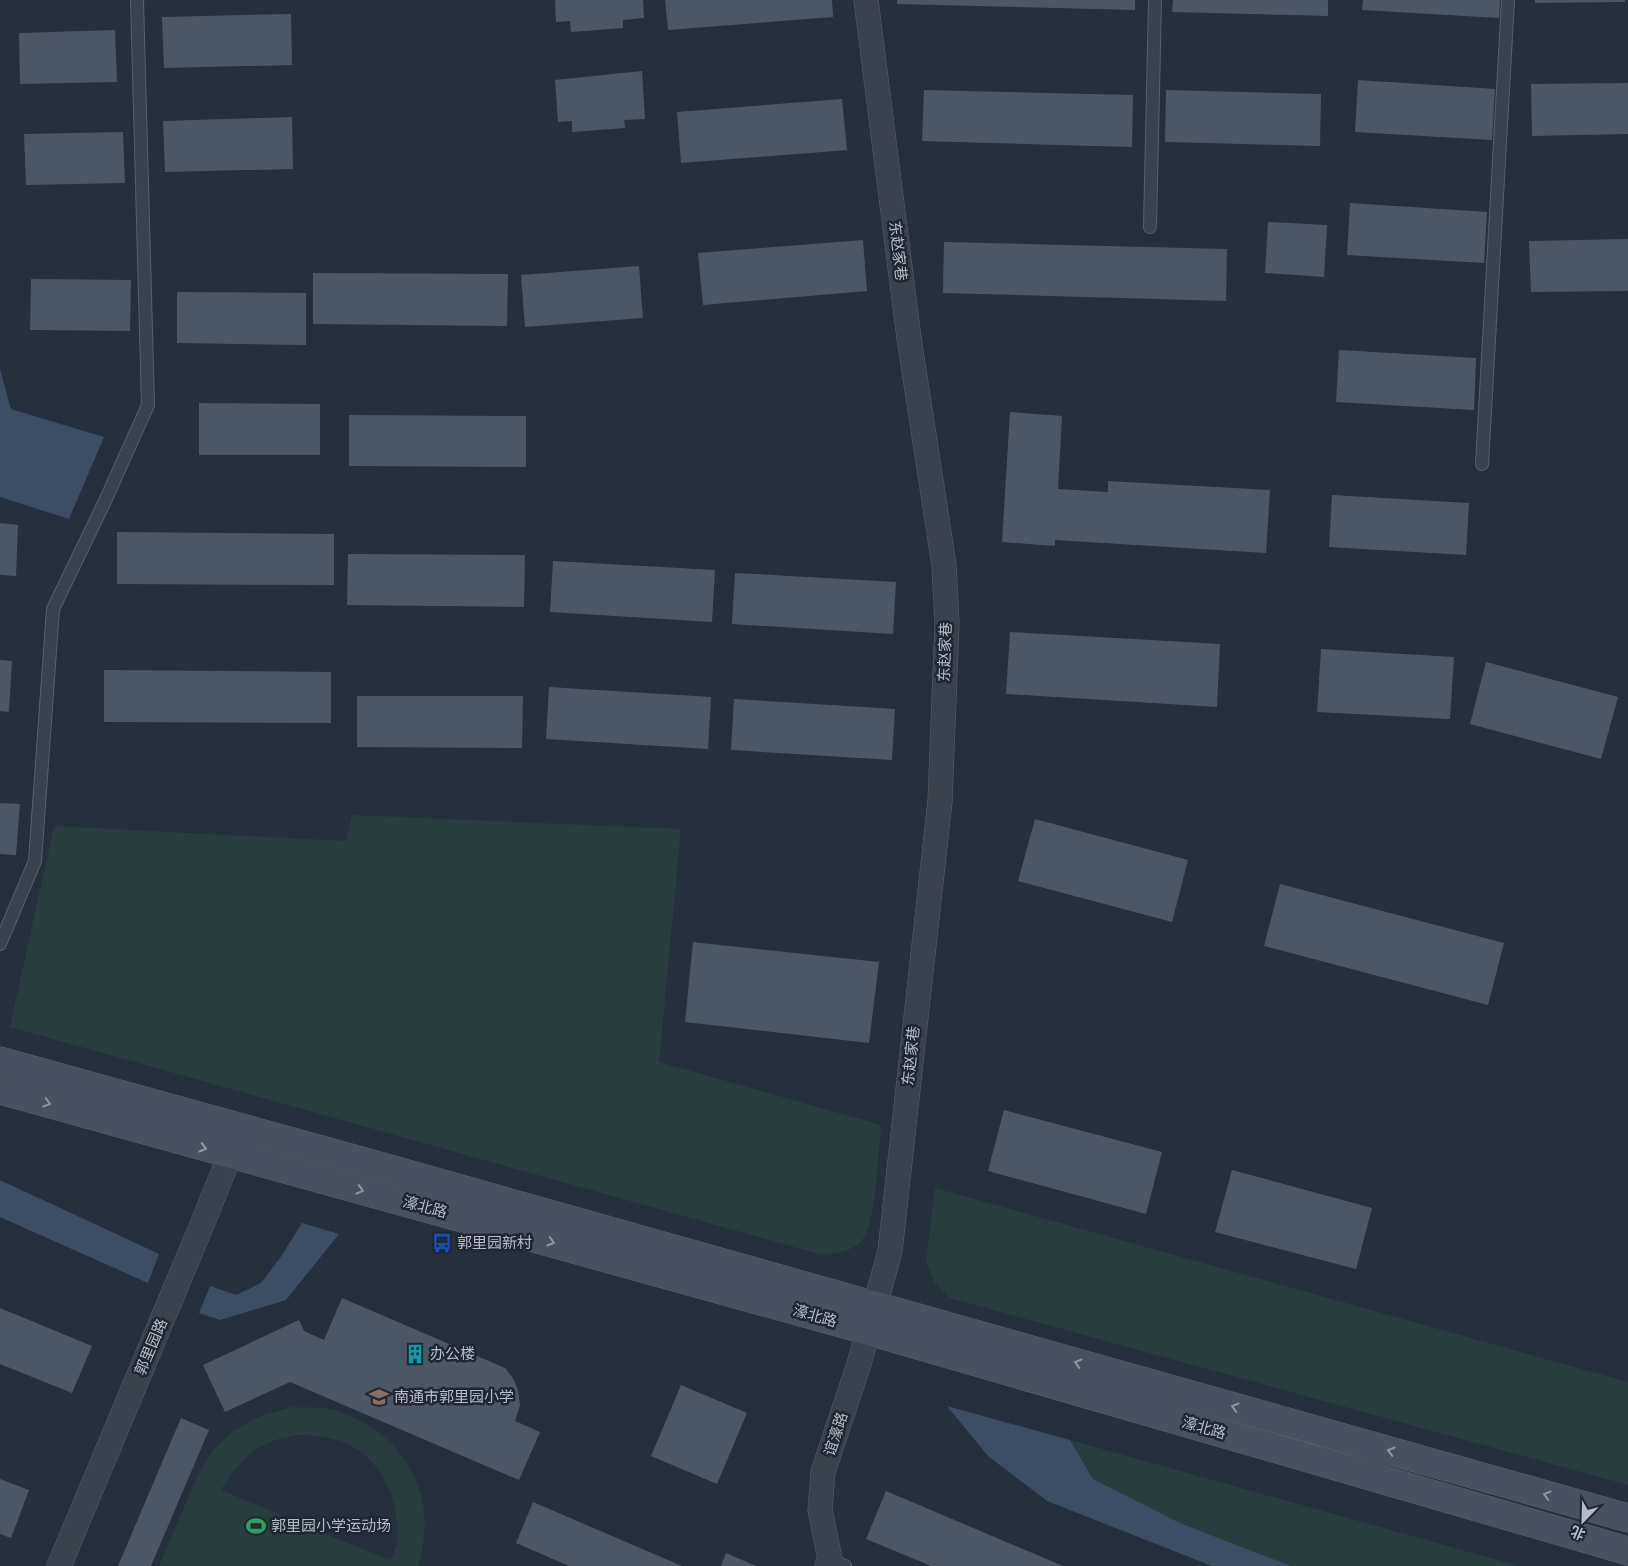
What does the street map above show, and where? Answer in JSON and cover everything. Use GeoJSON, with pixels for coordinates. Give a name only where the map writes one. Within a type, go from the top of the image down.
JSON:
{"type":"FeatureCollection","features":[{"type":"Feature","properties":{"kind":"street","name":"东赵家巷"},"geometry":{"type":"LineString","coordinates":[[866,0],[908,328],[944,565],[947,623],[940,801],[890,1251],[871,1318]]}},
{"type":"Feature","properties":{"kind":"street","name":"濠北路"},"geometry":{"type":"LineString","coordinates":[[0,1061],[241,1128],[871,1318],[1628,1551]]}},
{"type":"Feature","properties":{"kind":"street","name":"濠北路"},"geometry":{"type":"LineString","coordinates":[[0,1090],[230,1155],[471,1219],[871,1318],[1628,1518]]}},
{"type":"Feature","properties":{"kind":"street","name":"郭里园路"},"geometry":{"type":"LineString","coordinates":[[59,1566],[241,1128]]}},
{"type":"Feature","properties":{"kind":"street","name":"谊濠路"},"geometry":{"type":"LineString","coordinates":[[834,1564],[820,1510],[823,1472],[859,1364],[871,1318]]}},
{"type":"Feature","properties":{"kind":"lane"},"geometry":{"type":"LineString","coordinates":[[0,944],[35,862],[53,609],[106,499],[148,405],[137,0]]}},
{"type":"Feature","properties":{"kind":"lane"},"geometry":{"type":"LineString","coordinates":[[1150,227],[1155,0]]}},
{"type":"Feature","properties":{"kind":"lane"},"geometry":{"type":"LineString","coordinates":[[1482,464],[1508,0]]}},
{"type":"Feature","properties":{"kind":"green space"},"geometry":{"type":"Polygon","coordinates":[[[352,815],[681,829],[659,1062],[881,1125],[874,1200],[868,1228],[860,1242],[844,1251],[819,1254],[10,1027],[54,826],[346,841],[352,815]]]}},
{"type":"Feature","properties":{"kind":"green space"},"geometry":{"type":"Polygon","coordinates":[[[935,1188],[1628,1382],[1628,1485],[950,1298],[934,1282],[926,1262],[935,1188]]]}},
{"type":"Feature","properties":{"kind":"green space"},"geometry":{"type":"Polygon","coordinates":[[[293,1407],[329,1409],[366,1424],[384,1437],[399,1452],[410,1468],[423,1504],[425,1524],[418,1566],[159,1566],[196,1479],[212,1451],[235,1430],[263,1415],[293,1407]],[[296,1435],[264,1445],[249,1455],[236,1468],[221,1490],[391,1561],[397,1542],[395,1509],[385,1481],[377,1469],[356,1449],[342,1442],[325,1437],[296,1435]]]}},
{"type":"Feature","properties":{"kind":"green space"},"geometry":{"type":"Polygon","coordinates":[[[1070,1440],[1519,1566],[1291,1566],[1180,1523],[1093,1479],[1070,1440]]]}},
{"type":"Feature","properties":{"kind":"water"},"geometry":{"type":"Polygon","coordinates":[[[0,369],[11,409],[104,437],[69,519],[0,497],[0,369]]]}},
{"type":"Feature","properties":{"kind":"water"},"geometry":{"type":"Polygon","coordinates":[[[0,1180],[159,1254],[148,1283],[0,1217],[0,1180]]]}},
{"type":"Feature","properties":{"kind":"water"},"geometry":{"type":"Polygon","coordinates":[[[302,1223],[339,1234],[286,1300],[220,1320],[199,1313],[210,1286],[236,1295],[261,1283],[280,1258],[302,1223]]]}},
{"type":"Feature","properties":{"kind":"water"},"geometry":{"type":"Polygon","coordinates":[[[947,1406],[1070,1440],[1093,1479],[1180,1523],[1291,1566],[1212,1566],[1047,1501],[988,1456],[947,1406]]]}},
{"type":"Feature","properties":{"kind":"building"},"geometry":{"type":"Polygon","coordinates":[[[555,0],[643,0],[644,18],[623,20],[623,28],[571,32],[570,21],[556,22],[555,0]]]}},
{"type":"Feature","properties":{"kind":"building"},"geometry":{"type":"Polygon","coordinates":[[[665,0],[832,0],[833,17],[668,30],[665,0]]]}},
{"type":"Feature","properties":{"kind":"building"},"geometry":{"type":"Polygon","coordinates":[[[897,0],[1135,0],[1135,10],[897,4],[897,0]]]}},
{"type":"Feature","properties":{"kind":"building"},"geometry":{"type":"Polygon","coordinates":[[[1173,0],[1328,0],[1328,16],[1172,12],[1173,0]]]}},
{"type":"Feature","properties":{"kind":"building"},"geometry":{"type":"Polygon","coordinates":[[[1363,0],[1500,0],[1499,18],[1362,10],[1363,0]]]}},
{"type":"Feature","properties":{"kind":"building"},"geometry":{"type":"Polygon","coordinates":[[[1535,0],[1625,0],[1625,2],[1535,3],[1535,0]]]}},
{"type":"Feature","properties":{"kind":"building"},"geometry":{"type":"Polygon","coordinates":[[[291,14],[292,65],[164,68],[162,17],[291,14]]]}},
{"type":"Feature","properties":{"kind":"building"},"geometry":{"type":"Polygon","coordinates":[[[115,30],[117,82],[20,84],[19,33],[115,30]]]}},
{"type":"Feature","properties":{"kind":"building"},"geometry":{"type":"Polygon","coordinates":[[[642,71],[645,119],[624,120],[625,128],[572,132],[572,121],[558,122],[555,80],[642,71]]]}},
{"type":"Feature","properties":{"kind":"building"},"geometry":{"type":"Polygon","coordinates":[[[1358,80],[1495,89],[1492,140],[1355,132],[1358,80]]]}},
{"type":"Feature","properties":{"kind":"building"},"geometry":{"type":"Polygon","coordinates":[[[1628,83],[1628,134],[1532,136],[1531,84],[1628,83]]]}},
{"type":"Feature","properties":{"kind":"building"},"geometry":{"type":"Polygon","coordinates":[[[924,90],[1133,95],[1132,147],[922,141],[924,90]]]}},
{"type":"Feature","properties":{"kind":"building"},"geometry":{"type":"Polygon","coordinates":[[[1166,90],[1321,94],[1320,146],[1165,142],[1166,90]]]}},
{"type":"Feature","properties":{"kind":"building"},"geometry":{"type":"Polygon","coordinates":[[[842,99],[847,150],[681,163],[677,112],[842,99]]]}},
{"type":"Feature","properties":{"kind":"building"},"geometry":{"type":"Polygon","coordinates":[[[292,117],[293,169],[165,172],[163,121],[292,117]]]}},
{"type":"Feature","properties":{"kind":"building"},"geometry":{"type":"Polygon","coordinates":[[[123,132],[125,183],[26,185],[24,134],[123,132]]]}},
{"type":"Feature","properties":{"kind":"building"},"geometry":{"type":"Polygon","coordinates":[[[1350,203],[1487,212],[1484,263],[1347,255],[1350,203]]]}},
{"type":"Feature","properties":{"kind":"building"},"geometry":{"type":"Polygon","coordinates":[[[1268,222],[1327,225],[1324,277],[1265,273],[1268,222]]]}},
{"type":"Feature","properties":{"kind":"building"},"geometry":{"type":"Polygon","coordinates":[[[1628,239],[1628,291],[1531,292],[1529,241],[1628,239]]]}},
{"type":"Feature","properties":{"kind":"building"},"geometry":{"type":"Polygon","coordinates":[[[863,240],[867,291],[703,305],[698,253],[863,240]]]}},
{"type":"Feature","properties":{"kind":"building"},"geometry":{"type":"Polygon","coordinates":[[[944,242],[1227,249],[1226,301],[943,293],[944,242]]]}},
{"type":"Feature","properties":{"kind":"building"},"geometry":{"type":"Polygon","coordinates":[[[639,266],[643,318],[525,327],[521,275],[639,266]]]}},
{"type":"Feature","properties":{"kind":"building"},"geometry":{"type":"Polygon","coordinates":[[[313,273],[508,274],[507,326],[313,324],[313,273]]]}},
{"type":"Feature","properties":{"kind":"building"},"geometry":{"type":"Polygon","coordinates":[[[31,279],[131,280],[130,331],[30,330],[31,279]]]}},
{"type":"Feature","properties":{"kind":"building"},"geometry":{"type":"Polygon","coordinates":[[[177,292],[306,293],[306,345],[177,343],[177,292]]]}},
{"type":"Feature","properties":{"kind":"building"},"geometry":{"type":"Polygon","coordinates":[[[1339,350],[1476,358],[1474,410],[1336,402],[1339,350]]]}},
{"type":"Feature","properties":{"kind":"building"},"geometry":{"type":"Polygon","coordinates":[[[199,403],[320,404],[320,455],[199,455],[199,403]]]}},
{"type":"Feature","properties":{"kind":"building"},"geometry":{"type":"Polygon","coordinates":[[[1010,412],[1062,416],[1058,489],[1108,492],[1108,481],[1270,490],[1266,553],[1055,540],[1055,546],[1002,542],[1010,412]]]}},
{"type":"Feature","properties":{"kind":"building"},"geometry":{"type":"Polygon","coordinates":[[[349,415],[526,416],[526,467],[349,466],[349,415]]]}},
{"type":"Feature","properties":{"kind":"building"},"geometry":{"type":"Polygon","coordinates":[[[1332,495],[1469,503],[1466,555],[1329,547],[1332,495]]]}},
{"type":"Feature","properties":{"kind":"building"},"geometry":{"type":"Polygon","coordinates":[[[0,523],[18,525],[16,576],[0,575],[0,523]]]}},
{"type":"Feature","properties":{"kind":"building"},"geometry":{"type":"Polygon","coordinates":[[[117,532],[334,534],[334,585],[117,584],[117,532]]]}},
{"type":"Feature","properties":{"kind":"building"},"geometry":{"type":"Polygon","coordinates":[[[348,554],[525,555],[524,607],[347,605],[348,554]]]}},
{"type":"Feature","properties":{"kind":"building"},"geometry":{"type":"Polygon","coordinates":[[[553,561],[715,570],[712,622],[550,612],[553,561]]]}},
{"type":"Feature","properties":{"kind":"building"},"geometry":{"type":"Polygon","coordinates":[[[735,573],[896,582],[893,634],[732,624],[735,573]]]}},
{"type":"Feature","properties":{"kind":"building"},"geometry":{"type":"Polygon","coordinates":[[[1010,632],[1220,644],[1217,707],[1006,694],[1010,632]]]}},
{"type":"Feature","properties":{"kind":"building"},"geometry":{"type":"Polygon","coordinates":[[[1321,649],[1454,657],[1450,719],[1317,712],[1321,649]]]}},
{"type":"Feature","properties":{"kind":"building"},"geometry":{"type":"Polygon","coordinates":[[[0,660],[12,661],[9,712],[0,711],[0,660]]]}},
{"type":"Feature","properties":{"kind":"building"},"geometry":{"type":"Polygon","coordinates":[[[1486,662],[1618,697],[1601,759],[1470,724],[1486,662]]]}},
{"type":"Feature","properties":{"kind":"building"},"geometry":{"type":"Polygon","coordinates":[[[104,670],[331,672],[331,723],[104,722],[104,670]]]}},
{"type":"Feature","properties":{"kind":"building"},"geometry":{"type":"Polygon","coordinates":[[[549,687],[711,697],[708,749],[546,739],[549,687]]]}},
{"type":"Feature","properties":{"kind":"building"},"geometry":{"type":"Polygon","coordinates":[[[357,696],[523,696],[522,748],[357,747],[357,696]]]}},
{"type":"Feature","properties":{"kind":"building"},"geometry":{"type":"Polygon","coordinates":[[[734,699],[895,709],[892,760],[731,750],[734,699]]]}},
{"type":"Feature","properties":{"kind":"building"},"geometry":{"type":"Polygon","coordinates":[[[0,803],[20,804],[16,855],[0,854],[0,803]]]}},
{"type":"Feature","properties":{"kind":"building"},"geometry":{"type":"Polygon","coordinates":[[[1035,819],[1188,860],[1172,922],[1018,881],[1035,819]]]}},
{"type":"Feature","properties":{"kind":"building"},"geometry":{"type":"Polygon","coordinates":[[[1280,884],[1504,943],[1488,1005],[1264,946],[1280,884]]]}},
{"type":"Feature","properties":{"kind":"building"},"geometry":{"type":"Polygon","coordinates":[[[693,942],[879,962],[869,1043],[685,1022],[693,942]]]}},
{"type":"Feature","properties":{"kind":"building"},"geometry":{"type":"Polygon","coordinates":[[[1004,1110],[1162,1152],[1146,1214],[988,1171],[1004,1110]]]}},
{"type":"Feature","properties":{"kind":"building"},"geometry":{"type":"Polygon","coordinates":[[[1232,1170],[1372,1208],[1356,1269],[1215,1232],[1232,1170]]]}},
{"type":"Feature","properties":{"kind":"building"},"geometry":{"type":"Polygon","coordinates":[[[342,1298],[505,1368],[513,1378],[518,1390],[520,1405],[515,1421],[540,1432],[519,1480],[290,1382],[225,1412],[203,1365],[299,1320],[304,1331],[324,1340],[342,1298]]]}},
{"type":"Feature","properties":{"kind":"building"},"geometry":{"type":"Polygon","coordinates":[[[0,1308],[92,1346],[72,1393],[0,1364],[0,1308]]]}},
{"type":"Feature","properties":{"kind":"building"},"geometry":{"type":"Polygon","coordinates":[[[681,1385],[747,1413],[717,1484],[651,1456],[681,1385]]]}},
{"type":"Feature","properties":{"kind":"building"},"geometry":{"type":"Polygon","coordinates":[[[181,1418],[209,1430],[151,1566],[118,1566],[181,1418]]]}},
{"type":"Feature","properties":{"kind":"building"},"geometry":{"type":"Polygon","coordinates":[[[0,1479],[29,1490],[11,1538],[0,1534],[0,1479]]]}},
{"type":"Feature","properties":{"kind":"building"},"geometry":{"type":"Polygon","coordinates":[[[886,1491],[1063,1566],[931,1566],[866,1539],[886,1491]]]}},
{"type":"Feature","properties":{"kind":"building"},"geometry":{"type":"Polygon","coordinates":[[[533,1502],[682,1566],[569,1566],[516,1543],[533,1502]]]}},
{"type":"Feature","properties":{"kind":"building"},"geometry":{"type":"Polygon","coordinates":[[[726,1553],[756,1566],[721,1566],[726,1553]]]}},
{"type":"Feature","properties":{"kind":"place","name":"郭里园新村"},"geometry":{"type":"Point","coordinates":[442,1243]}},
{"type":"Feature","properties":{"kind":"place","name":"办公楼"},"geometry":{"type":"Point","coordinates":[415,1354]}},
{"type":"Feature","properties":{"kind":"place","name":"南通市郭里园小学"},"geometry":{"type":"Point","coordinates":[379,1397]}},
{"type":"Feature","properties":{"kind":"place","name":"郭里园小学运动场"},"geometry":{"type":"Point","coordinates":[256,1526]}}]}
